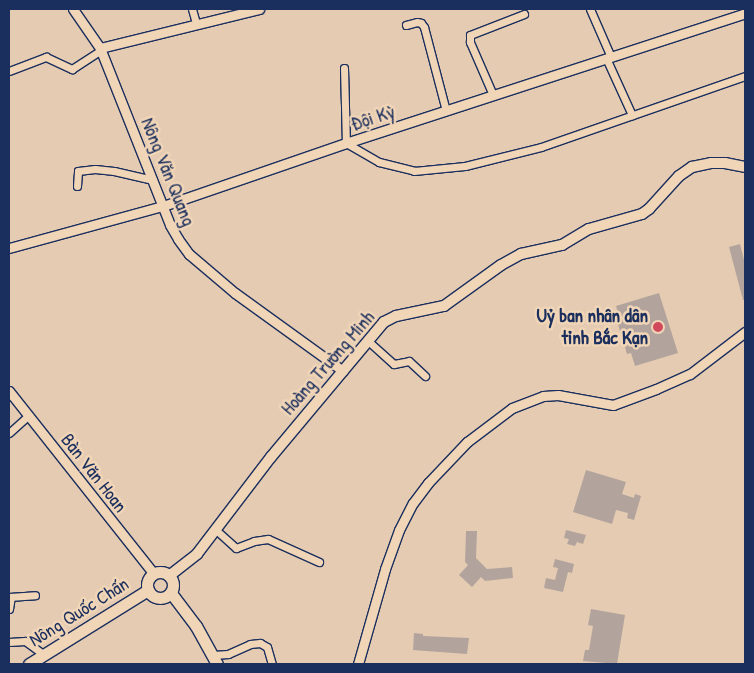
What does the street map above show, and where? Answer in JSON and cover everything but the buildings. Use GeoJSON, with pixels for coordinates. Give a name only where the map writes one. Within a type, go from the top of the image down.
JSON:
{"type":"FeatureCollection","features":[{"type":"Feature","properties":{"kind":"highway"},"geometry":{"type":"LineString","coordinates":[[162,573],[169,576],[173,584],[171,593],[168,596],[154,597],[148,590],[148,583],[154,574],[162,573]]}},
{"type":"Feature","properties":{"kind":"highway","name":"Nông Quốc Chấn"},"geometry":{"type":"LineString","coordinates":[[29,664],[42,654],[88,628],[148,590]]}},
{"type":"Feature","properties":{"kind":"highway"},"geometry":{"type":"LineString","coordinates":[[171,593],[196,626],[215,660]]}},
{"type":"Feature","properties":{"kind":"main road","name":"Hoàng Trường Minh"},"geometry":{"type":"LineString","coordinates":[[169,576],[197,554],[271,457],[344,371],[367,340],[390,318],[444,306],[508,260],[521,254],[562,245],[597,226],[642,214],[649,209],[679,176],[692,167],[711,163],[725,163],[745,168]]}},
{"type":"Feature","properties":{"kind":"street","name":"Nông Văn Quang"},"geometry":{"type":"LineString","coordinates":[[74,9],[101,49],[163,206],[178,239],[189,254],[280,326],[344,371]]}},
{"type":"Feature","properties":{"kind":"street"},"geometry":{"type":"LineString","coordinates":[[192,9],[196,23]]}},
{"type":"Feature","properties":{"kind":"street"},"geometry":{"type":"LineString","coordinates":[[9,71],[46,57],[72,69],[101,49],[196,23],[259,9]]}},
{"type":"Feature","properties":{"kind":"street"},"geometry":{"type":"LineString","coordinates":[[590,9],[632,115]]}},
{"type":"Feature","properties":{"kind":"street","name":"Đội Kỳ"},"geometry":{"type":"LineString","coordinates":[[9,248],[163,206],[346,143],[745,13]]}},
{"type":"Feature","properties":{"kind":"street"},"geometry":{"type":"LineString","coordinates":[[493,95],[470,42],[470,35],[524,14]]}},
{"type":"Feature","properties":{"kind":"street"},"geometry":{"type":"LineString","coordinates":[[406,26],[417,22],[421,23],[424,27],[446,111]]}},
{"type":"Feature","properties":{"kind":"street"},"geometry":{"type":"LineString","coordinates":[[344,68],[346,143],[368,157],[389,166],[414,171],[465,166],[524,152],[745,76]]}},
{"type":"Feature","properties":{"kind":"street"},"geometry":{"type":"LineString","coordinates":[[77,186],[78,171],[95,169],[114,170],[153,180]]}},
{"type":"Feature","properties":{"kind":"street"},"geometry":{"type":"LineString","coordinates":[[358,664],[385,569],[399,530],[413,503],[428,483],[467,442],[512,408],[543,396],[558,395],[613,405],[656,389],[690,374],[745,332]]}},
{"type":"Feature","properties":{"kind":"street"},"geometry":{"type":"LineString","coordinates":[[367,340],[394,364],[409,361],[426,376]]}},
{"type":"Feature","properties":{"kind":"street","name":"Bàn Văn Hoan"},"geometry":{"type":"LineString","coordinates":[[9,391],[154,574]]}},
{"type":"Feature","properties":{"kind":"street"},"geometry":{"type":"LineString","coordinates":[[9,433],[28,416]]}},
{"type":"Feature","properties":{"kind":"street"},"geometry":{"type":"LineString","coordinates":[[216,530],[236,548],[254,541],[268,539],[319,562]]}},
{"type":"Feature","properties":{"kind":"street"},"geometry":{"type":"LineString","coordinates":[[9,609],[10,597],[35,595]]}},
{"type":"Feature","properties":{"kind":"street"},"geometry":{"type":"LineString","coordinates":[[9,636],[9,642],[26,642],[42,654]]}},
{"type":"Feature","properties":{"kind":"street"},"geometry":{"type":"LineString","coordinates":[[215,660],[250,644],[260,643],[267,647],[272,664]]}},
{"type":"Feature","properties":{"kind":"place","name":"Uỷ ban nhân dân tỉnh Bắc Kạn"},"geometry":{"type":"Point","coordinates":[658,327]}}]}
